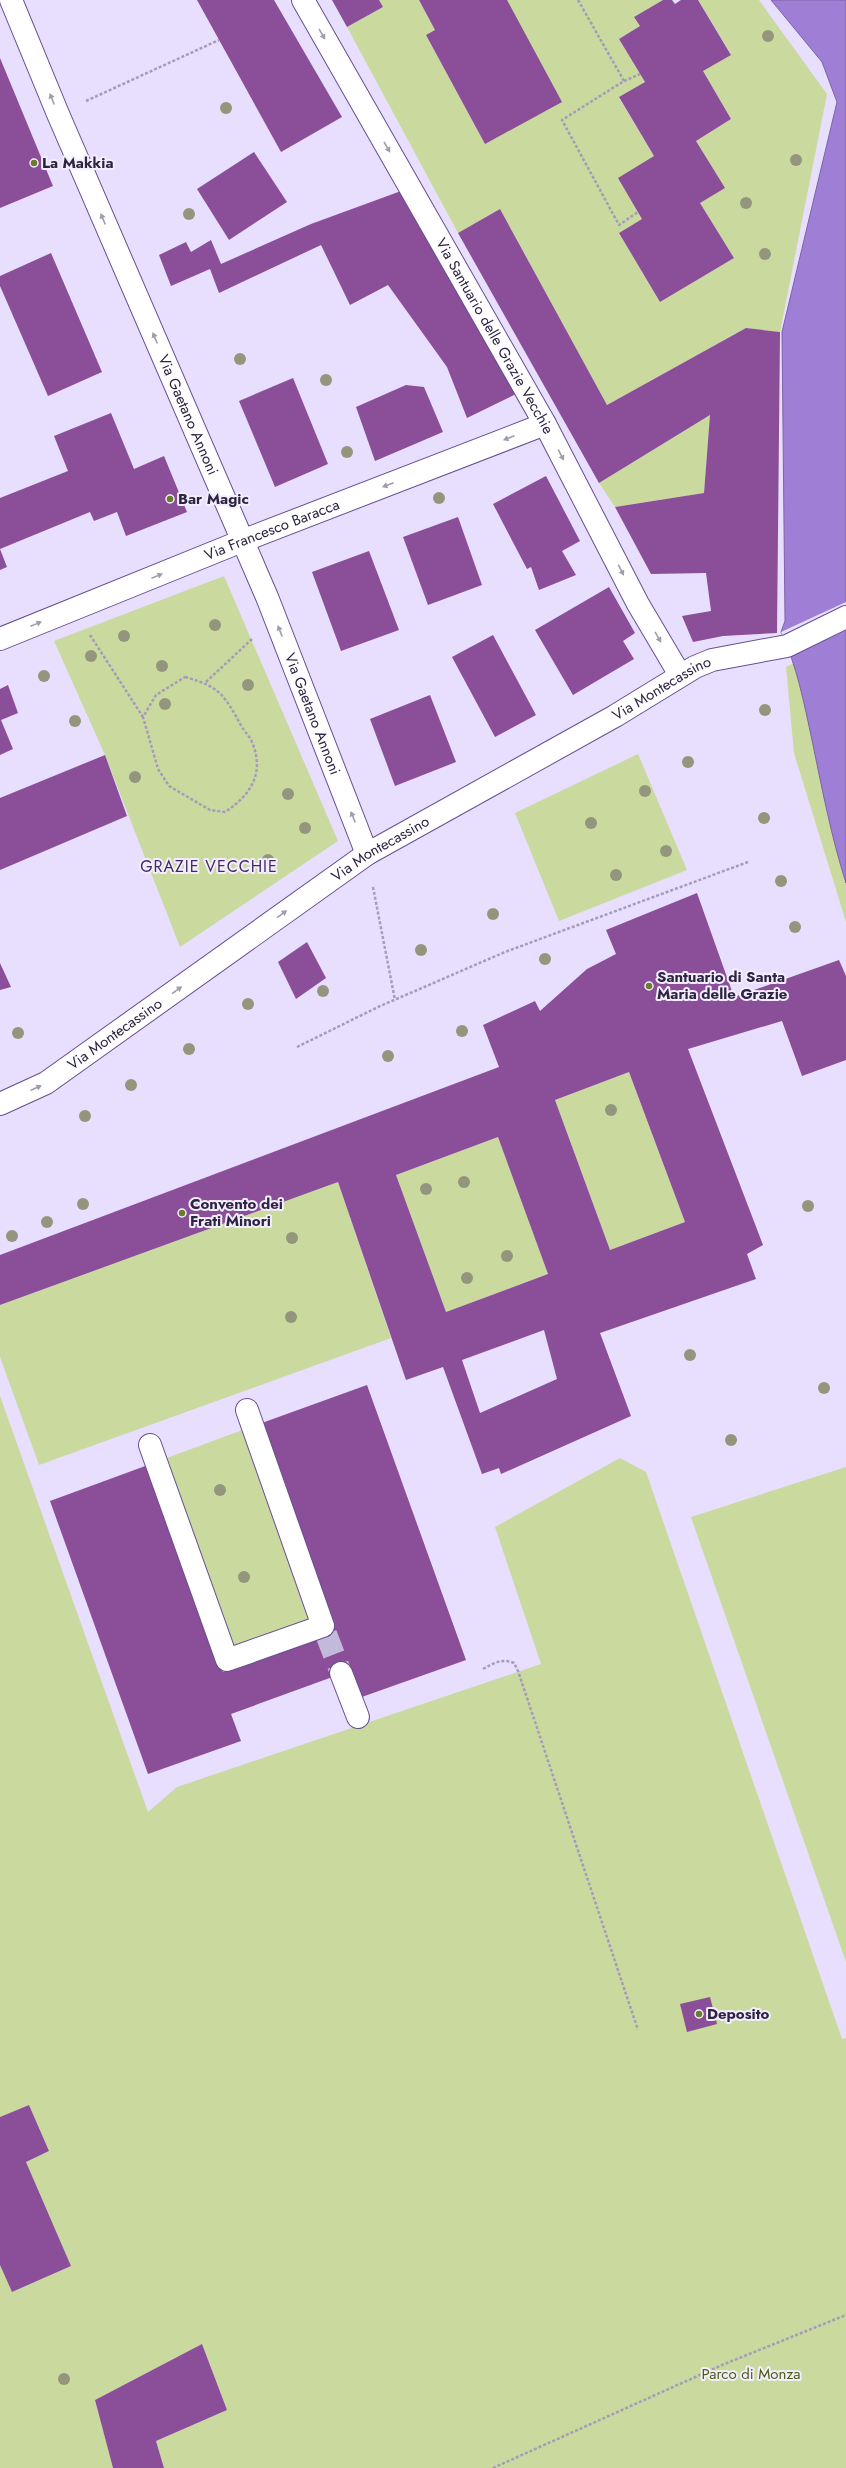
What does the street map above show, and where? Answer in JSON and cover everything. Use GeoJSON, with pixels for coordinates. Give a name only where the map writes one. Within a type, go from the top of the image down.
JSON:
{"type":"FeatureCollection","features":[{"type":"Feature","properties":{"kind":"street","name":"Via Gaetano Annoni"},"geometry":{"type":"LineString","coordinates":[[11,0],[58,114],[277,623],[367,854]]}},
{"type":"Feature","properties":{"kind":"street","name":"Via Santuario delle Grazie Vecchie"},"geometry":{"type":"LineString","coordinates":[[303,0],[545,424],[638,604],[680,675]]}},
{"type":"Feature","properties":{"kind":"street","name":"Via Francesco Baracca"},"geometry":{"type":"LineString","coordinates":[[0,639],[242,541],[545,424]]}},
{"type":"Feature","properties":{"kind":"street","name":"Via Montecassino"},"geometry":{"type":"LineString","coordinates":[[0,1104],[46,1083],[367,854],[616,716],[680,675],[712,660],[788,646],[846,617]]}},
{"type":"Feature","properties":{"kind":"street"},"geometry":{"type":"LineString","coordinates":[[150,1445],[228,1660],[324,1630],[247,1410]]}},
{"type":"Feature","properties":{"kind":"street"},"geometry":{"type":"LineString","coordinates":[[341,1673],[358,1717]]}},
{"type":"Feature","properties":{"kind":"path"},"geometry":{"type":"LineString","coordinates":[[578,0],[624,81]]}},
{"type":"Feature","properties":{"kind":"path"},"geometry":{"type":"LineString","coordinates":[[58,114],[219,40]]}},
{"type":"Feature","properties":{"kind":"path"},"geometry":{"type":"LineString","coordinates":[[638,212],[619,225],[562,120],[624,81],[640,74]]}},
{"type":"Feature","properties":{"kind":"path"},"geometry":{"type":"LineString","coordinates":[[75,609],[143,717],[158,769],[169,786],[210,810],[225,812],[241,802],[254,783],[258,762],[252,742],[225,696],[206,682],[185,677],[156,695],[143,717]]}},
{"type":"Feature","properties":{"kind":"path"},"geometry":{"type":"LineString","coordinates":[[206,682],[252,639],[277,623]]}},
{"type":"Feature","properties":{"kind":"path"},"geometry":{"type":"LineString","coordinates":[[367,854],[395,1000]]}},
{"type":"Feature","properties":{"kind":"path"},"geometry":{"type":"LineString","coordinates":[[297,1047],[395,1000],[505,952],[748,862]]}},
{"type":"Feature","properties":{"kind":"path"},"geometry":{"type":"LineString","coordinates":[[483,1669],[507,1660],[514,1663],[518,1671],[638,2030]]}},
{"type":"Feature","properties":{"kind":"path"},"geometry":{"type":"LineString","coordinates":[[493,2468],[722,2365],[846,2315]]}},
{"type":"Feature","properties":{"kind":"green space"},"geometry":{"type":"Polygon","coordinates":[[[379,0],[419,0],[435,30],[426,35],[485,144],[507,0],[663,0],[634,17],[640,26],[619,39],[645,82],[619,98],[654,156],[642,219],[619,233],[660,302],[734,258],[700,203],[724,188],[696,141],[731,119],[703,71],[731,54],[698,0],[759,0],[827,94],[780,332],[746,328],[607,405],[500,209],[458,233],[347,27],[383,7],[379,0]]]}},
{"type":"Feature","properties":{"kind":"green space"},"geometry":{"type":"Polygon","coordinates":[[[710,415],[704,493],[615,507],[599,483],[710,415]]]}},
{"type":"Feature","properties":{"kind":"green space"},"geometry":{"type":"Polygon","coordinates":[[[224,576],[338,841],[180,947],[105,755],[54,641],[224,576]]]}},
{"type":"Feature","properties":{"kind":"green space"},"geometry":{"type":"Polygon","coordinates":[[[846,637],[846,922],[794,753],[786,667],[846,637]]]}},
{"type":"Feature","properties":{"kind":"green space"},"geometry":{"type":"Polygon","coordinates":[[[638,754],[687,870],[559,921],[515,813],[638,754]]]}},
{"type":"Feature","properties":{"kind":"green space"},"geometry":{"type":"Polygon","coordinates":[[[629,1072],[685,1222],[610,1250],[555,1100],[629,1072]]]}},
{"type":"Feature","properties":{"kind":"green space"},"geometry":{"type":"Polygon","coordinates":[[[498,1137],[548,1274],[446,1312],[396,1175],[498,1137]]]}},
{"type":"Feature","properties":{"kind":"green space"},"geometry":{"type":"Polygon","coordinates":[[[338,1182],[391,1338],[39,1465],[0,1357],[0,1305],[338,1182]]]}},
{"type":"Feature","properties":{"kind":"green space","name":"Parco di Monza"},"geometry":{"type":"Polygon","coordinates":[[[0,1396],[148,1812],[177,1787],[541,1664],[495,1527],[620,1458],[646,1472],[842,2039],[846,2038],[846,2468],[164,2468],[156,2441],[227,2410],[202,2344],[95,2400],[113,2468],[0,2468],[0,2265],[12,2292],[71,2266],[26,2162],[49,2151],[29,2105],[0,2117],[0,1396]]]}},
{"type":"Feature","properties":{"kind":"green space"},"geometry":{"type":"Polygon","coordinates":[[[259,1424],[334,1631],[223,1672],[148,1465],[259,1424]]]}},
{"type":"Feature","properties":{"kind":"green space"},"geometry":{"type":"Polygon","coordinates":[[[846,1467],[846,1962],[691,1517],[846,1467]]]}},
{"type":"Feature","properties":{"kind":"shaded area"},"geometry":{"type":"Polygon","coordinates":[[[771,0],[846,0],[846,883],[831,830],[800,685],[787,645],[781,632],[785,621],[782,332],[837,102],[822,62],[771,0]]]}},
{"type":"Feature","properties":{"kind":"pier"},"geometry":{"type":"Polygon","coordinates":[[[846,602],[846,630],[792,655],[781,632],[846,602]]]}},
{"type":"Feature","properties":{"kind":"building"},"geometry":{"type":"Polygon","coordinates":[[[197,0],[274,0],[342,117],[281,152],[197,0]]]}},
{"type":"Feature","properties":{"kind":"building"},"geometry":{"type":"Polygon","coordinates":[[[332,0],[379,0],[383,7],[347,27],[332,0]]]}},
{"type":"Feature","properties":{"kind":"building"},"geometry":{"type":"Polygon","coordinates":[[[419,0],[507,0],[562,102],[485,144],[426,35],[435,30],[419,0]]]}},
{"type":"Feature","properties":{"kind":"building"},"geometry":{"type":"Polygon","coordinates":[[[663,0],[672,0],[675,4],[681,0],[698,0],[731,55],[703,71],[731,119],[696,141],[725,188],[700,203],[734,258],[660,302],[619,233],[642,219],[618,178],[654,156],[619,97],[645,82],[619,39],[640,26],[634,17],[663,0]]]}},
{"type":"Feature","properties":{"kind":"building"},"geometry":{"type":"Polygon","coordinates":[[[0,58],[53,186],[0,208],[0,58]]]}},
{"type":"Feature","properties":{"kind":"building"},"geometry":{"type":"Polygon","coordinates":[[[254,152],[287,202],[229,240],[197,189],[254,152]]]}},
{"type":"Feature","properties":{"kind":"building"},"geometry":{"type":"Polygon","coordinates":[[[401,191],[516,394],[467,418],[447,367],[388,285],[350,305],[321,245],[219,293],[210,269],[171,286],[159,255],[186,242],[191,252],[211,240],[221,264],[311,224],[401,191]]]}},
{"type":"Feature","properties":{"kind":"building"},"geometry":{"type":"Polygon","coordinates":[[[500,209],[607,405],[746,328],[780,332],[777,633],[723,636],[693,642],[682,616],[711,611],[706,573],[651,574],[615,507],[704,493],[710,415],[599,483],[458,233],[500,209]]]}},
{"type":"Feature","properties":{"kind":"building"},"geometry":{"type":"Polygon","coordinates":[[[51,253],[102,372],[48,396],[0,286],[0,276],[51,253]]]}},
{"type":"Feature","properties":{"kind":"building"},"geometry":{"type":"Polygon","coordinates":[[[293,378],[328,464],[275,487],[239,401],[293,378]]]}},
{"type":"Feature","properties":{"kind":"building"},"geometry":{"type":"Polygon","coordinates":[[[406,385],[424,387],[443,432],[375,461],[356,407],[406,385]]]}},
{"type":"Feature","properties":{"kind":"building"},"geometry":{"type":"Polygon","coordinates":[[[111,413],[134,469],[164,456],[187,512],[126,536],[117,512],[94,521],[90,512],[0,549],[0,498],[68,471],[54,436],[111,413]]]}},
{"type":"Feature","properties":{"kind":"building"},"geometry":{"type":"Polygon","coordinates":[[[546,476],[580,541],[562,551],[576,575],[539,590],[531,567],[527,569],[493,504],[546,476]]]}},
{"type":"Feature","properties":{"kind":"building"},"geometry":{"type":"Polygon","coordinates":[[[458,517],[482,585],[428,605],[403,537],[458,517]]]}},
{"type":"Feature","properties":{"kind":"building"},"geometry":{"type":"Polygon","coordinates":[[[0,549],[7,567],[0,570],[0,549]]]}},
{"type":"Feature","properties":{"kind":"building"},"geometry":{"type":"Polygon","coordinates":[[[369,551],[399,630],[341,651],[312,572],[369,551]]]}},
{"type":"Feature","properties":{"kind":"building"},"geometry":{"type":"Polygon","coordinates":[[[609,587],[635,633],[623,641],[634,659],[573,695],[535,630],[609,587]]]}},
{"type":"Feature","properties":{"kind":"building"},"geometry":{"type":"Polygon","coordinates":[[[493,635],[536,715],[495,737],[452,657],[493,635]]]}},
{"type":"Feature","properties":{"kind":"building"},"geometry":{"type":"Polygon","coordinates":[[[8,685],[18,713],[1,720],[13,749],[0,755],[0,689],[8,685]]]}},
{"type":"Feature","properties":{"kind":"building"},"geometry":{"type":"Polygon","coordinates":[[[430,695],[456,762],[395,786],[370,719],[430,695]]]}},
{"type":"Feature","properties":{"kind":"building"},"geometry":{"type":"Polygon","coordinates":[[[105,755],[127,816],[0,870],[0,798],[105,755]]]}},
{"type":"Feature","properties":{"kind":"building","name":"Convento dei Frati Minori"},"geometry":{"type":"Polygon","coordinates":[[[697,893],[734,997],[839,960],[846,976],[846,1060],[802,1076],[782,1021],[688,1049],[763,1245],[747,1254],[756,1279],[600,1333],[631,1416],[501,1474],[499,1468],[482,1474],[443,1367],[406,1380],[338,1182],[0,1305],[0,1255],[499,1067],[483,1025],[535,1001],[540,1011],[587,969],[616,954],[606,930],[697,893]],[[629,1072],[555,1100],[610,1250],[685,1222],[629,1072]],[[498,1137],[396,1175],[446,1312],[548,1274],[498,1137]],[[544,1330],[462,1360],[480,1413],[557,1379],[544,1330]]]}},
{"type":"Feature","properties":{"kind":"building"},"geometry":{"type":"Polygon","coordinates":[[[307,942],[326,978],[296,999],[278,962],[307,942]]]}},
{"type":"Feature","properties":{"kind":"building"},"geometry":{"type":"Polygon","coordinates":[[[0,963],[11,987],[0,990],[0,963]]]}},
{"type":"Feature","properties":{"kind":"building"},"geometry":{"type":"Polygon","coordinates":[[[367,1385],[466,1660],[359,1698],[349,1671],[231,1714],[241,1741],[148,1774],[50,1501],[148,1465],[223,1672],[334,1631],[259,1424],[367,1385]]]}},
{"type":"Feature","properties":{"kind":"building","name":"Deposito"},"geometry":{"type":"Polygon","coordinates":[[[710,1997],[717,2024],[687,2032],[680,2004],[710,1997]]]}},
{"type":"Feature","properties":{"kind":"building"},"geometry":{"type":"Polygon","coordinates":[[[29,2105],[49,2151],[26,2162],[71,2266],[12,2292],[0,2265],[0,2117],[29,2105]]]}},
{"type":"Feature","properties":{"kind":"building"},"geometry":{"type":"Polygon","coordinates":[[[202,2344],[227,2410],[156,2441],[164,2468],[113,2468],[95,2400],[202,2344]]]}},
{"type":"Feature","properties":{"kind":"tunnel"},"geometry":{"type":"LineString","coordinates":[[326,1634],[341,1673]]}},
{"type":"Feature","properties":{"kind":"place","name":"La Makkia"},"geometry":{"type":"Point","coordinates":[34,163]}},
{"type":"Feature","properties":{"kind":"place","name":"Bar Magic"},"geometry":{"type":"Point","coordinates":[170,499]}},
{"type":"Feature","properties":{"kind":"place","name":"Santuario di Santa Maria delle Grazie"},"geometry":{"type":"Point","coordinates":[649,986]}},
{"type":"Feature","properties":{"kind":"place","name":"Convento dei Frati Minori"},"geometry":{"type":"Point","coordinates":[182,1213]}},
{"type":"Feature","properties":{"kind":"place","name":"Deposito"},"geometry":{"type":"Point","coordinates":[699,2014]}},
{"type":"Feature","properties":{"kind":"district","name":"GRAZIE VECCHIE"},"geometry":{"type":"Point","coordinates":[209,866]}}]}
